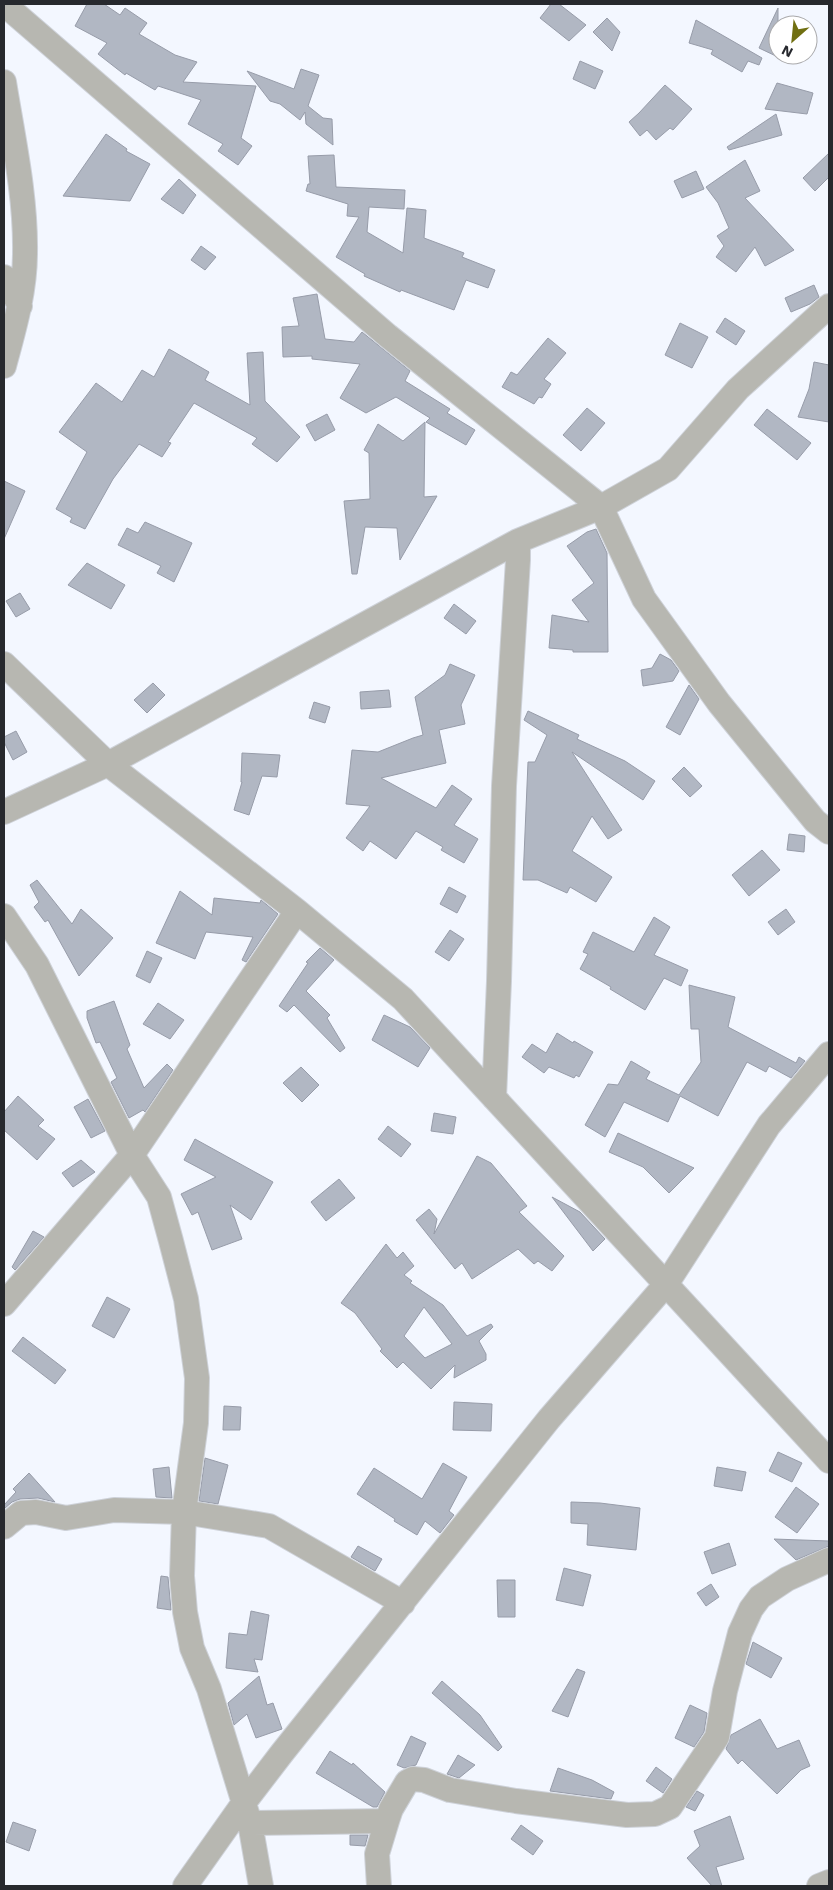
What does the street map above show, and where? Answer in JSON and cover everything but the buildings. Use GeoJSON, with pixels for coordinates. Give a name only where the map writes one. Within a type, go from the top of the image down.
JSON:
{"type":"FeatureCollection","features":[{"type":"Feature","properties":{"kind":"street"},"geometry":{"type":"LineString","coordinates":[[4,4],[388,336],[601,507],[644,599],[719,703],[815,821],[829,832]]}},
{"type":"Feature","properties":{"kind":"street"},"geometry":{"type":"LineString","coordinates":[[4,82],[23,201],[25,254],[20,306],[4,366]]}},
{"type":"Feature","properties":{"kind":"street"},"geometry":{"type":"LineString","coordinates":[[4,277],[20,306]]}},
{"type":"Feature","properties":{"kind":"street"},"geometry":{"type":"LineString","coordinates":[[4,812],[108,764],[518,541],[601,507],[668,469],[738,390],[829,306]]}},
{"type":"Feature","properties":{"kind":"street"},"geometry":{"type":"LineString","coordinates":[[494,1098],[504,786],[518,541]]}},
{"type":"Feature","properties":{"kind":"street"},"geometry":{"type":"LineString","coordinates":[[4,664],[108,764],[297,911],[403,999],[667,1283],[829,1461]]}},
{"type":"Feature","properties":{"kind":"street"},"geometry":{"type":"LineString","coordinates":[[4,1304],[132,1155],[297,911]]}},
{"type":"Feature","properties":{"kind":"street"},"geometry":{"type":"LineString","coordinates":[[4,916],[37,966],[132,1155],[159,1197],[186,1299],[197,1378],[196,1423],[184,1512],[182,1576],[185,1612],[192,1648],[209,1689],[247,1814],[261,1886]]}},
{"type":"Feature","properties":{"kind":"street"},"geometry":{"type":"LineString","coordinates":[[186,1886],[247,1814],[402,1603],[549,1419],[667,1283],[769,1125],[829,1054]]}},
{"type":"Feature","properties":{"kind":"street"},"geometry":{"type":"LineString","coordinates":[[4,1527],[21,1513],[36,1512],[66,1518],[114,1510],[184,1512],[269,1526],[402,1603]]}},
{"type":"Feature","properties":{"kind":"street"},"geometry":{"type":"LineString","coordinates":[[379,1886],[377,1854],[387,1821],[391,1809],[407,1782],[413,1779],[424,1780],[450,1790],[516,1801],[627,1815],[655,1814],[670,1807],[717,1737],[725,1692],[740,1634],[751,1609],[760,1597],[788,1579],[829,1560]]}},
{"type":"Feature","properties":{"kind":"street"},"geometry":{"type":"LineString","coordinates":[[247,1814],[387,1821]]}},
{"type":"Feature","properties":{"kind":"street"},"geometry":{"type":"LineString","coordinates":[[819,1886],[829,1882]]}}]}
